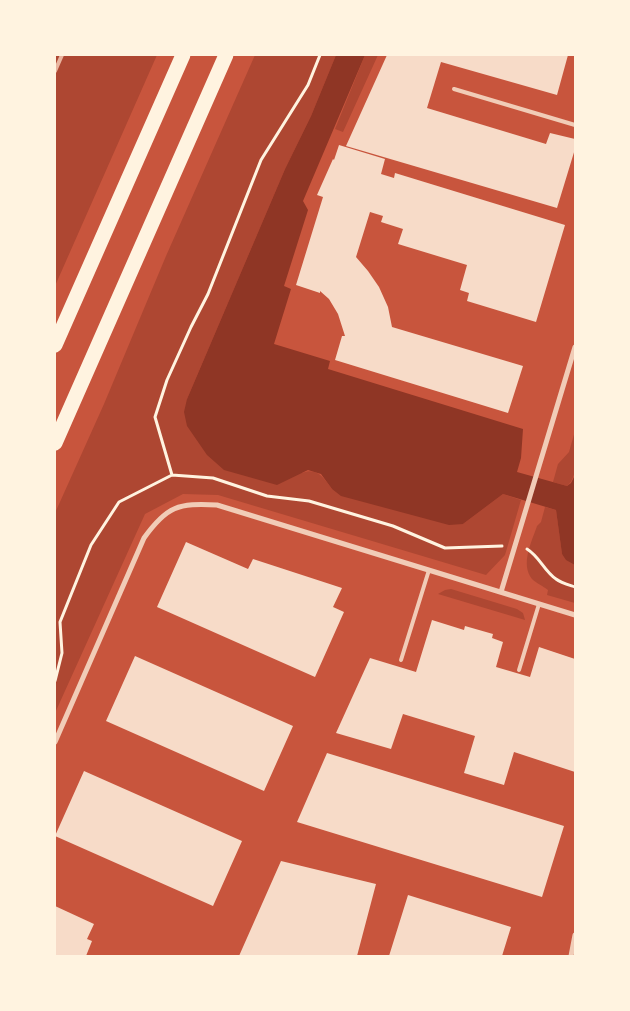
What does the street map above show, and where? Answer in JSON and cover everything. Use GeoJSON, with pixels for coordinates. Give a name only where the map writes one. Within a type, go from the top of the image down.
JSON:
{"type":"FeatureCollection","features":[{"type":"Feature","properties":{"kind":"highway"},"geometry":{"type":"LineString","coordinates":[[55,345],[183,55]]}},
{"type":"Feature","properties":{"kind":"highway"},"geometry":{"type":"LineString","coordinates":[[55,443],[226,55]]}},
{"type":"Feature","properties":{"kind":"street"},"geometry":{"type":"LineString","coordinates":[[500,592],[575,347]]}},
{"type":"Feature","properties":{"kind":"street"},"geometry":{"type":"LineString","coordinates":[[55,742],[144,538],[157,520],[174,508],[193,504],[217,505],[575,615]]}},
{"type":"Feature","properties":{"kind":"street"},"geometry":{"type":"LineString","coordinates":[[571,956],[575,935]]}},
{"type":"Feature","properties":{"kind":"lane"},"geometry":{"type":"LineString","coordinates":[[454,89],[575,124]]}},
{"type":"Feature","properties":{"kind":"lane"},"geometry":{"type":"LineString","coordinates":[[401,660],[429,570]]}},
{"type":"Feature","properties":{"kind":"lane"},"geometry":{"type":"LineString","coordinates":[[519,670],[539,604]]}},
{"type":"Feature","properties":{"kind":"path"},"geometry":{"type":"LineString","coordinates":[[172,475],[155,417],[167,380],[208,294],[261,160],[308,85],[320,55]]}},
{"type":"Feature","properties":{"kind":"path"},"geometry":{"type":"LineString","coordinates":[[55,681],[62,653],[60,622],[91,544],[119,502],[172,475],[213,478],[267,496],[309,501],[393,526],[445,548],[515,545],[532,552],[557,580],[575,587]]}},
{"type":"Feature","properties":{"kind":"shaded area"},"geometry":{"type":"Polygon","coordinates":[[[55,55],[157,55],[55,286],[55,55]]]}},
{"type":"Feature","properties":{"kind":"shaded area"},"geometry":{"type":"Polygon","coordinates":[[[255,55],[336,55],[187,399],[302,473],[312,471],[320,475],[332,489],[463,524],[503,494],[521,500],[505,555],[486,575],[218,495],[183,494],[145,514],[55,713],[55,513],[255,55]]]}},
{"type":"Feature","properties":{"kind":"shaded area"},"geometry":{"type":"Polygon","coordinates":[[[336,55],[365,55],[303,201],[308,210],[284,286],[291,289],[274,344],[330,361],[328,369],[523,429],[521,458],[517,472],[567,486],[575,475],[575,565],[566,560],[562,554],[556,510],[503,494],[463,524],[449,525],[341,496],[332,489],[321,474],[308,470],[277,485],[224,470],[207,455],[187,426],[184,412],[187,399],[336,55]]]}},
{"type":"Feature","properties":{"kind":"shaded area"},"geometry":{"type":"Polygon","coordinates":[[[365,55],[378,55],[343,132],[335,129],[365,55]]]}},
{"type":"Feature","properties":{"kind":"shaded area"},"geometry":{"type":"Polygon","coordinates":[[[575,431],[574,476],[567,486],[553,482],[558,464],[569,452],[575,431]]]}},
{"type":"Feature","properties":{"kind":"shaded area"},"geometry":{"type":"Polygon","coordinates":[[[545,507],[556,510],[562,554],[575,565],[575,603],[547,595],[548,590],[532,579],[529,573],[527,566],[528,552],[537,526],[541,522],[545,507]]]}},
{"type":"Feature","properties":{"kind":"shaded area"},"geometry":{"type":"Polygon","coordinates":[[[451,589],[517,609],[523,613],[525,620],[438,594],[451,589]]]}},
{"type":"Feature","properties":{"kind":"building"},"geometry":{"type":"Polygon","coordinates":[[[387,55],[568,55],[557,95],[441,62],[427,108],[546,144],[550,133],[575,139],[575,149],[557,208],[346,146],[387,55]]]}},
{"type":"Feature","properties":{"kind":"building"},"geometry":{"type":"Polygon","coordinates":[[[339,145],[385,159],[381,174],[394,178],[395,173],[565,225],[536,322],[467,301],[469,293],[460,290],[467,265],[398,244],[403,229],[381,222],[383,216],[370,212],[356,257],[379,287],[388,307],[392,327],[523,366],[508,413],[335,360],[342,336],[345,336],[338,314],[329,299],[320,291],[320,293],[296,285],[323,197],[317,195],[339,145]]]}},
{"type":"Feature","properties":{"kind":"building"},"geometry":{"type":"Polygon","coordinates":[[[186,542],[248,569],[253,559],[342,588],[333,607],[344,612],[315,677],[157,607],[186,542]]]}},
{"type":"Feature","properties":{"kind":"building"},"geometry":{"type":"Polygon","coordinates":[[[432,620],[464,630],[465,626],[493,634],[492,638],[503,642],[496,667],[530,677],[539,647],[575,659],[575,772],[514,752],[504,785],[464,773],[475,736],[403,714],[391,749],[336,733],[370,658],[416,672],[432,620]]]}},
{"type":"Feature","properties":{"kind":"building"},"geometry":{"type":"Polygon","coordinates":[[[135,656],[293,726],[264,791],[106,721],[135,656]]]}},
{"type":"Feature","properties":{"kind":"building"},"geometry":{"type":"Polygon","coordinates":[[[327,753],[564,826],[542,897],[297,822],[327,753]]]}},
{"type":"Feature","properties":{"kind":"building"},"geometry":{"type":"Polygon","coordinates":[[[84,771],[242,841],[213,906],[55,836],[84,771]]]}},
{"type":"Feature","properties":{"kind":"building"},"geometry":{"type":"Polygon","coordinates":[[[281,861],[376,884],[357,956],[239,956],[281,861]]]}},
{"type":"Feature","properties":{"kind":"building"},"geometry":{"type":"Polygon","coordinates":[[[408,895],[511,927],[502,956],[389,956],[408,895]]]}},
{"type":"Feature","properties":{"kind":"building"},"geometry":{"type":"Polygon","coordinates":[[[55,906],[94,924],[87,939],[92,941],[86,956],[55,956],[55,906]]]}},
{"type":"Feature","properties":{"kind":"railway"},"geometry":{"type":"LineString","coordinates":[[55,71],[62,55]]}}]}
